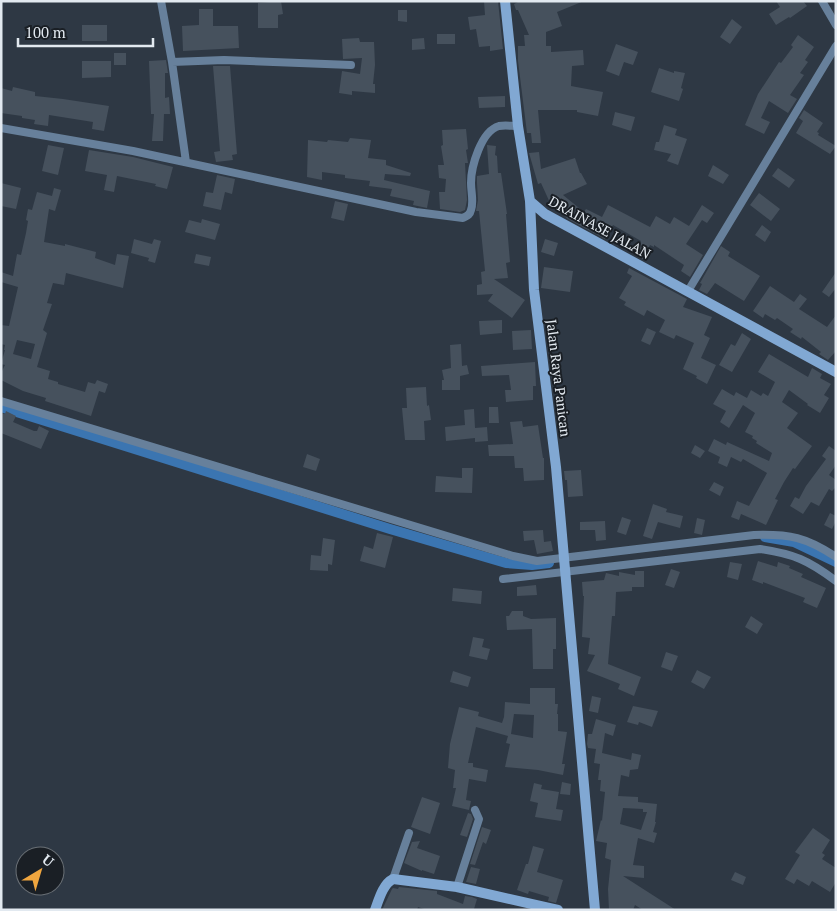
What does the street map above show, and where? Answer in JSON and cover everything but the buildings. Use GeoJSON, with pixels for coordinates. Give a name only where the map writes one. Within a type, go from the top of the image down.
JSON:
{"type":"FeatureCollection","features":[{"type":"Feature","properties":{"kind":"street"},"geometry":{"type":"LineString","coordinates":[[162,1],[186,162]]}},
{"type":"Feature","properties":{"kind":"street","name":"DRAINASE JALAN"},"geometry":{"type":"LineString","coordinates":[[505,1],[518,126],[530,201],[545,214],[836,372]]}},
{"type":"Feature","properties":{"kind":"street"},"geometry":{"type":"LineString","coordinates":[[822,1],[836,25]]}},
{"type":"Feature","properties":{"kind":"street"},"geometry":{"type":"LineString","coordinates":[[688,291],[836,46]]}},
{"type":"Feature","properties":{"kind":"street"},"geometry":{"type":"LineString","coordinates":[[172,62],[224,60],[351,65]]}},
{"type":"Feature","properties":{"kind":"street"},"geometry":{"type":"LineString","coordinates":[[1,128],[186,162],[416,212],[463,218],[469,214],[472,208],[472,177],[480,147],[488,134],[497,127],[518,126]]}},
{"type":"Feature","properties":{"kind":"street","name":"Jalan Raya Panican"},"geometry":{"type":"LineString","coordinates":[[530,201],[534,290],[556,468],[595,910]]}},
{"type":"Feature","properties":{"kind":"street"},"geometry":{"type":"LineString","coordinates":[[1,401],[513,556],[537,561],[754,535],[779,534],[804,539],[836,557]]}},
{"type":"Feature","properties":{"kind":"street"},"geometry":{"type":"LineString","coordinates":[[503,579],[760,549],[795,556],[812,563],[836,581]]}},
{"type":"Feature","properties":{"kind":"street"},"geometry":{"type":"LineString","coordinates":[[456,887],[479,819],[475,810]]}},
{"type":"Feature","properties":{"kind":"street"},"geometry":{"type":"LineString","coordinates":[[393,879],[409,833]]}},
{"type":"Feature","properties":{"kind":"street"},"geometry":{"type":"LineString","coordinates":[[375,910],[384,888],[393,879],[456,887],[558,910]]}},
{"type":"Feature","properties":{"kind":"waterway"},"geometry":{"type":"LineString","coordinates":[[1,407],[390,529],[506,563],[532,565],[549,563]]}},
{"type":"Feature","properties":{"kind":"waterway"},"geometry":{"type":"LineString","coordinates":[[765,537],[794,542],[836,562]]}}]}
